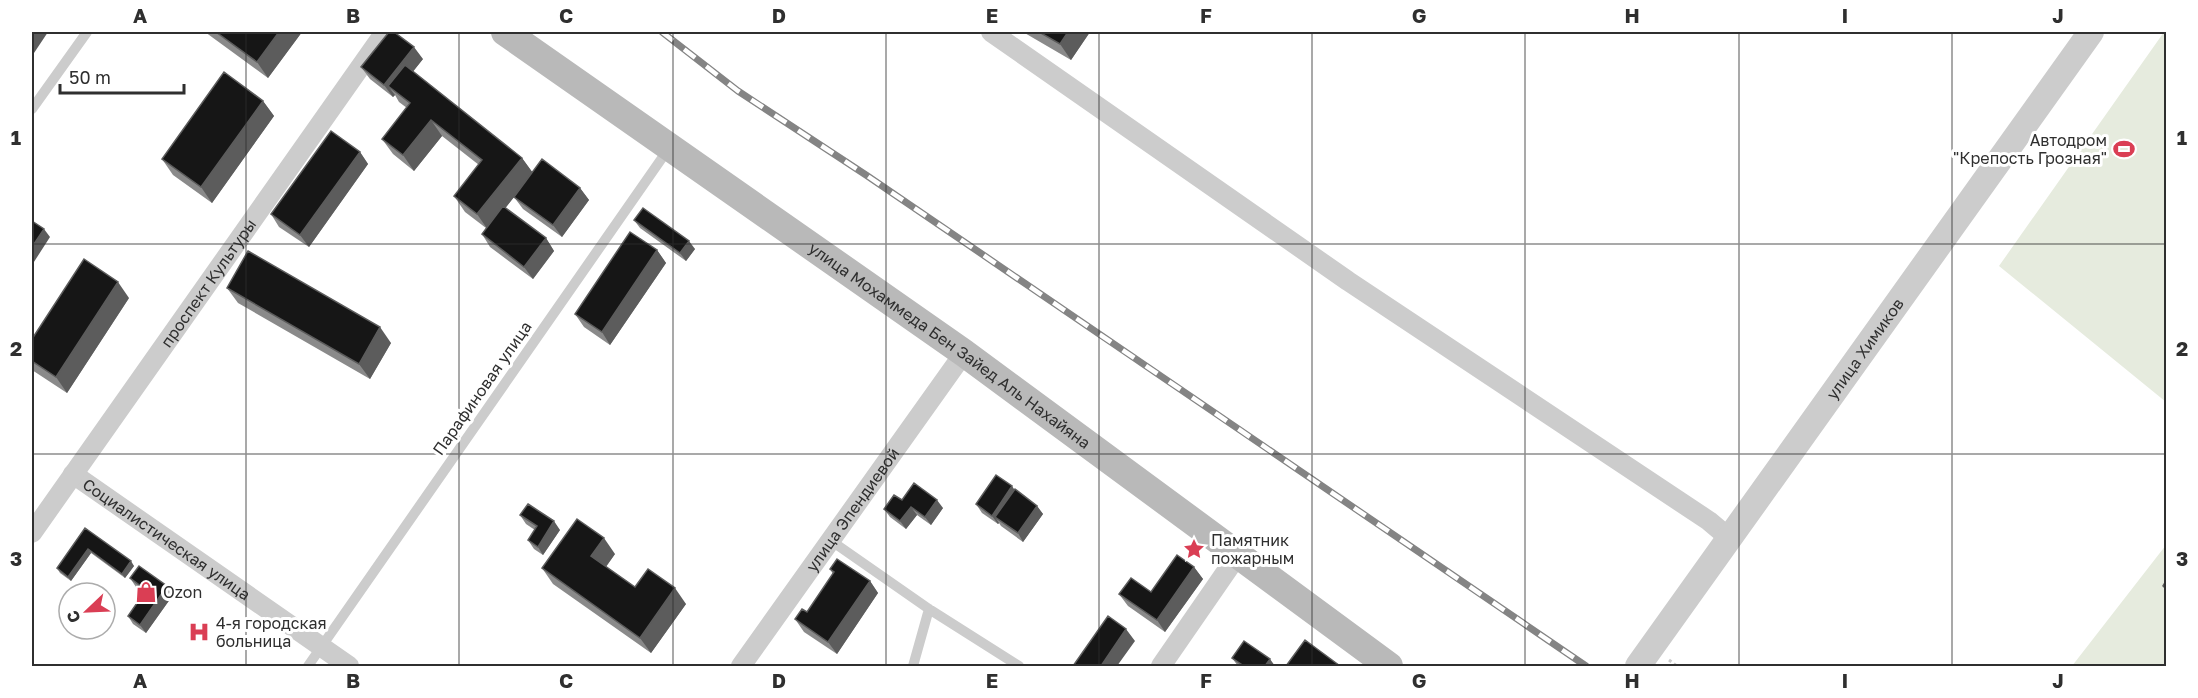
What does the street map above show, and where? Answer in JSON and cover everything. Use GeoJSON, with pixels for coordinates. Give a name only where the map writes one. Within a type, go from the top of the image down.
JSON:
{"type":"FeatureCollection","features":[{"type":"Feature","properties":{"kind":"main road","name":"улица Мохаммеда Бен Зайед Аль Нахайяна"},"geometry":{"type":"LineString","coordinates":[[505,32],[964,353],[1389,666]]}},
{"type":"Feature","properties":{"kind":"street","name":"проспект Культуры"},"geometry":{"type":"LineString","coordinates":[[32,533],[386,32]]}},
{"type":"Feature","properties":{"kind":"street"},"geometry":{"type":"LineString","coordinates":[[991,32],[1338,274],[1709,521],[1728,537]]}},
{"type":"Feature","properties":{"kind":"street","name":"улица Химиков"},"geometry":{"type":"LineString","coordinates":[[1638,666],[2091,32]]}},
{"type":"Feature","properties":{"kind":"street","name":"улица Эпендиевой"},"geometry":{"type":"LineString","coordinates":[[741,666],[964,353]]}},
{"type":"Feature","properties":{"kind":"street","name":"Социалистическая улица"},"geometry":{"type":"LineString","coordinates":[[73,474],[349,666]]}},
{"type":"Feature","properties":{"kind":"street"},"geometry":{"type":"LineString","coordinates":[[1161,666],[1237,556]]}},
{"type":"Feature","properties":{"kind":"lane"},"geometry":{"type":"LineString","coordinates":[[32,110],[87,32]]}},
{"type":"Feature","properties":{"kind":"lane","name":"Парафиновая улица"},"geometry":{"type":"LineString","coordinates":[[308,666],[669,147]]}},
{"type":"Feature","properties":{"kind":"lane"},"geometry":{"type":"LineString","coordinates":[[830,540],[929,609],[1019,666]]}},
{"type":"Feature","properties":{"kind":"lane"},"geometry":{"type":"LineString","coordinates":[[913,666],[929,609]]}},
{"type":"Feature","properties":{"kind":"shaded area","name":"Автодром \"Крепость Грозная\""},"geometry":{"type":"Polygon","coordinates":[[[2166,32],[2166,402],[1999,266],[2166,32]]]}},
{"type":"Feature","properties":{"kind":"shaded area"},"geometry":{"type":"Polygon","coordinates":[[[2166,545],[2166,666],[2072,666],[2166,545]]]}},
{"type":"Feature","properties":{"kind":"building"},"geometry":{"type":"Polygon","coordinates":[[[216,32],[279,32],[257,62],[216,32]]]}},
{"type":"Feature","properties":{"kind":"building"},"geometry":{"type":"Polygon","coordinates":[[[389,32],[394,32],[414,47],[384,85],[361,67],[389,32]]]}},
{"type":"Feature","properties":{"kind":"building"},"geometry":{"type":"Polygon","coordinates":[[[1039,32],[1068,32],[1060,44],[1039,32]]]}},
{"type":"Feature","properties":{"kind":"building"},"geometry":{"type":"Polygon","coordinates":[[[405,65],[522,158],[477,214],[454,196],[482,160],[431,120],[403,155],[382,139],[410,103],[388,86],[405,65]]]}},
{"type":"Feature","properties":{"kind":"building"},"geometry":{"type":"Polygon","coordinates":[[[224,72],[263,101],[201,187],[162,159],[224,72]]]}},
{"type":"Feature","properties":{"kind":"building"},"geometry":{"type":"Polygon","coordinates":[[[331,131],[360,152],[300,235],[271,214],[331,131]]]}},
{"type":"Feature","properties":{"kind":"building"},"geometry":{"type":"Polygon","coordinates":[[[542,159],[580,188],[553,225],[514,197],[542,159]]]}},
{"type":"Feature","properties":{"kind":"building"},"geometry":{"type":"Polygon","coordinates":[[[503,206],[546,238],[524,267],[482,234],[503,206]]]}},
{"type":"Feature","properties":{"kind":"building"},"geometry":{"type":"Polygon","coordinates":[[[643,208],[689,241],[680,253],[634,220],[643,208]]]}},
{"type":"Feature","properties":{"kind":"building"},"geometry":{"type":"Polygon","coordinates":[[[32,221],[44,229],[32,247],[32,221]]]}},
{"type":"Feature","properties":{"kind":"building"},"geometry":{"type":"Polygon","coordinates":[[[630,232],[657,250],[602,332],[575,314],[630,232]]]}},
{"type":"Feature","properties":{"kind":"building"},"geometry":{"type":"Polygon","coordinates":[[[248,251],[380,327],[359,364],[227,288],[248,251]]]}},
{"type":"Feature","properties":{"kind":"building"},"geometry":{"type":"Polygon","coordinates":[[[84,259],[118,282],[56,377],[32,361],[32,339],[84,259]]]}},
{"type":"Feature","properties":{"kind":"building"},"geometry":{"type":"Polygon","coordinates":[[[996,475],[1012,486],[992,516],[976,504],[996,475]]]}},
{"type":"Feature","properties":{"kind":"building"},"geometry":{"type":"Polygon","coordinates":[[[914,483],[937,500],[925,517],[911,507],[900,521],[884,509],[894,495],[902,500],[914,483]]]}},
{"type":"Feature","properties":{"kind":"building"},"geometry":{"type":"Polygon","coordinates":[[[1015,489],[1037,506],[1018,533],[995,517],[1015,489]]]}},
{"type":"Feature","properties":{"kind":"building"},"geometry":{"type":"Polygon","coordinates":[[[528,504],[554,521],[538,547],[528,540],[537,526],[520,515],[528,504]]]}},
{"type":"Feature","properties":{"kind":"building"},"geometry":{"type":"Polygon","coordinates":[[[577,519],[604,538],[591,556],[635,587],[648,569],[675,588],[640,638],[542,568],[577,519]]]}},
{"type":"Feature","properties":{"kind":"building"},"geometry":{"type":"Polygon","coordinates":[[[85,528],[131,561],[122,574],[88,549],[68,577],[57,568],[85,528]]]}},
{"type":"Feature","properties":{"kind":"building"},"geometry":{"type":"Polygon","coordinates":[[[1177,555],[1194,567],[1157,620],[1119,594],[1131,578],[1151,592],[1177,555]]]}},
{"type":"Feature","properties":{"kind":"building"},"geometry":{"type":"Polygon","coordinates":[[[837,559],[870,581],[828,642],[795,619],[802,609],[807,612],[834,572],[830,569],[837,559]]]}},
{"type":"Feature","properties":{"kind":"building"},"geometry":{"type":"Polygon","coordinates":[[[139,566],[167,586],[140,625],[128,616],[146,590],[130,578],[139,566]]]}},
{"type":"Feature","properties":{"kind":"building"},"geometry":{"type":"Polygon","coordinates":[[[1108,616],[1126,629],[1101,666],[1073,666],[1108,616]]]}},
{"type":"Feature","properties":{"kind":"building"},"geometry":{"type":"Polygon","coordinates":[[[1305,640],[1340,666],[1286,666],[1305,640]]]}},
{"type":"Feature","properties":{"kind":"building"},"geometry":{"type":"Polygon","coordinates":[[[1244,641],[1270,659],[1265,666],[1244,666],[1232,658],[1244,641]]]}},
{"type":"Feature","properties":{"kind":"railway"},"geometry":{"type":"LineString","coordinates":[[662,32],[738,91],[866,175],[1586,666]]}},
{"type":"Feature","properties":{"kind":"place","name":"Автодром \"Крепость Грозная\""},"geometry":{"type":"Point","coordinates":[2124,149]}},
{"type":"Feature","properties":{"kind":"place","name":"Памятник пожарным"},"geometry":{"type":"Point","coordinates":[1194,549]}},
{"type":"Feature","properties":{"kind":"place","name":"Ozon"},"geometry":{"type":"Point","coordinates":[146,592]}},
{"type":"Feature","properties":{"kind":"place","name":"4-я городская больница"},"geometry":{"type":"Point","coordinates":[199,632]}}]}
